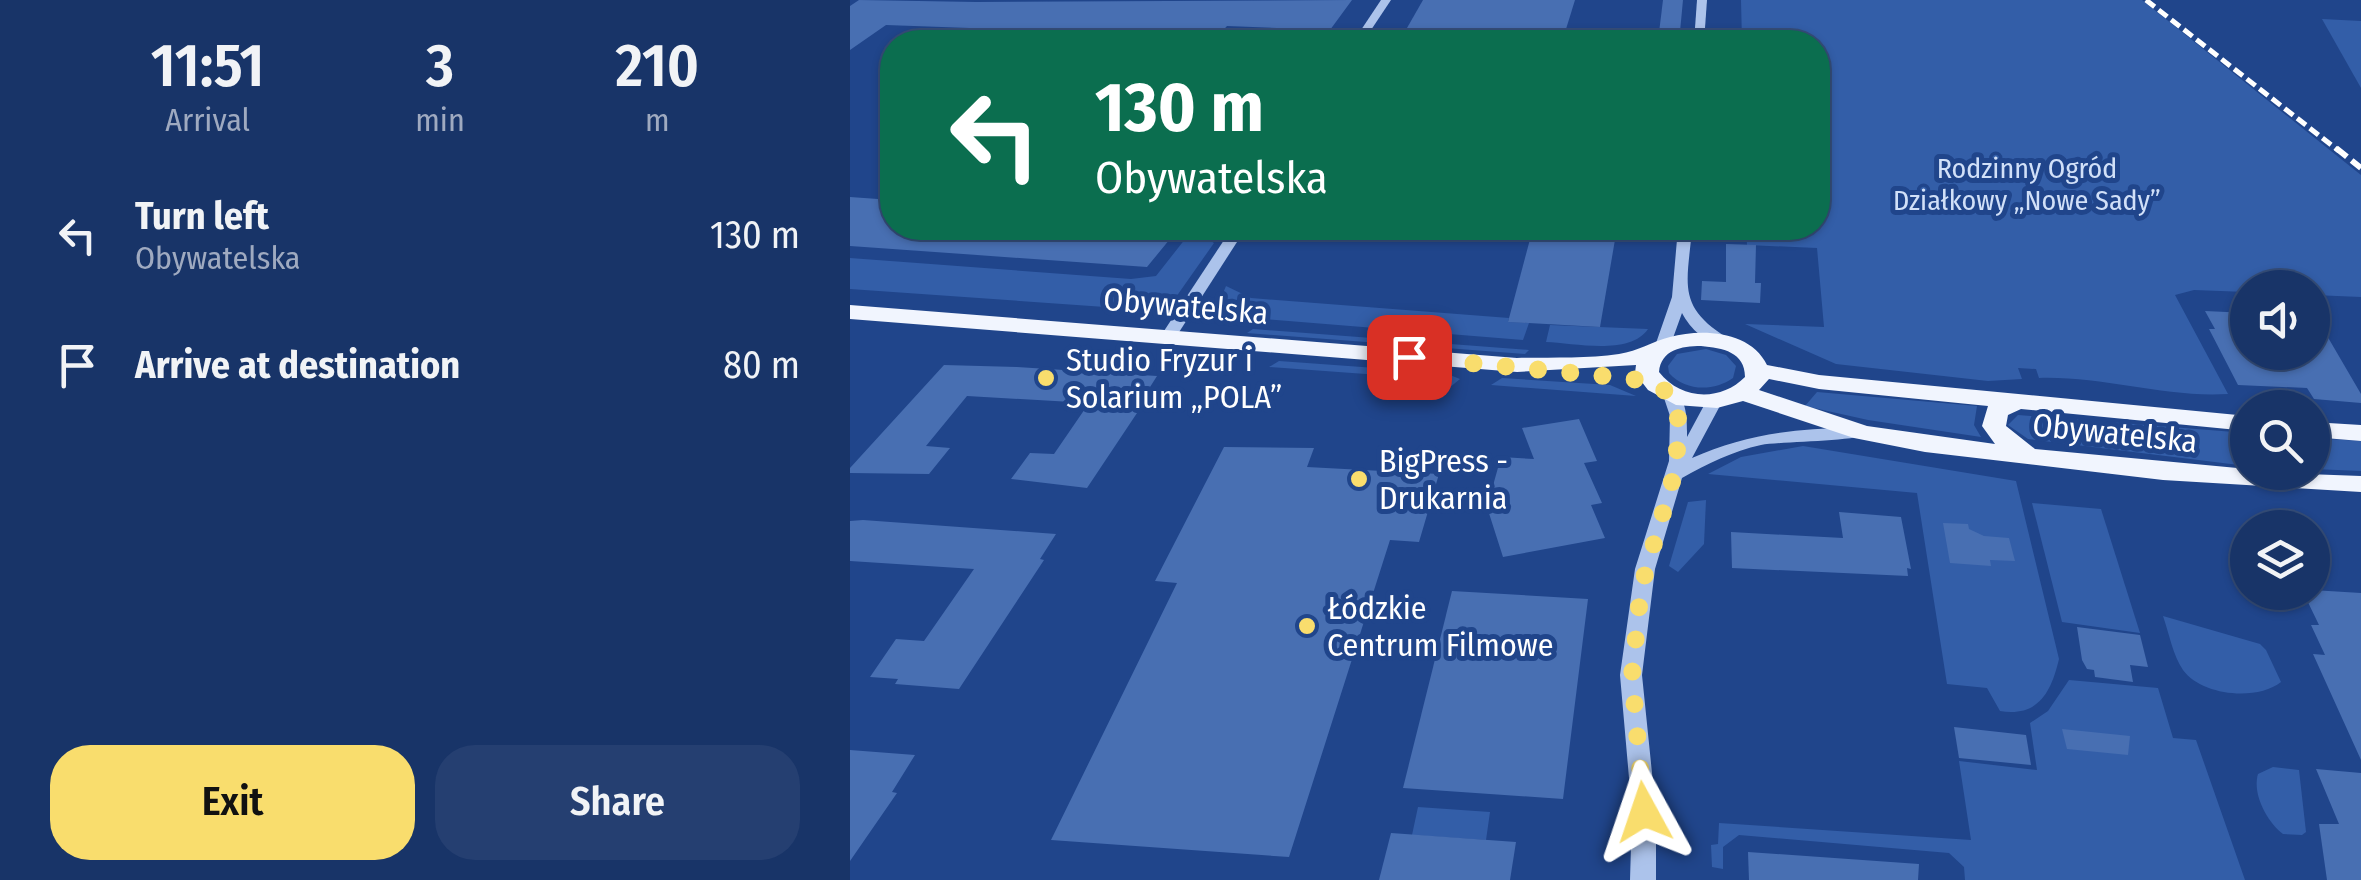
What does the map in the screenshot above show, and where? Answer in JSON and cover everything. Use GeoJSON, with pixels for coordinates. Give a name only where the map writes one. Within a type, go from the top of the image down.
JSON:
{"type":"FeatureCollection","features":[{"type":"Feature","properties":{"kind":"main road","name":"Obywatelska"},"geometry":{"type":"LineString","coordinates":[[850,312],[1517,365],[1662,389],[1714,402]]}},
{"type":"Feature","properties":{"kind":"main road","name":"Obywatelska"},"geometry":{"type":"LineString","coordinates":[[1517,365],[1614,362],[1690,338],[1722,341]]}},
{"type":"Feature","properties":{"kind":"main road"},"geometry":{"type":"LineString","coordinates":[[1714,402],[1743,393],[1756,379],[1758,370],[1747,352],[1722,341]]}},
{"type":"Feature","properties":{"kind":"main road"},"geometry":{"type":"LineString","coordinates":[[1657,351],[1647,373],[1662,389]]}},
{"type":"Feature","properties":{"kind":"main road","name":"Obywatelska"},"geometry":{"type":"LineString","coordinates":[[1758,370],[1819,382],[2230,422]]}},
{"type":"Feature","properties":{"kind":"main road","name":"Obywatelska"},"geometry":{"type":"LineString","coordinates":[[1743,393],[1863,434],[2163,472],[2361,484]]}},
{"type":"Feature","properties":{"kind":"main road"},"geometry":{"type":"LineString","coordinates":[[2015,403],[1998,410],[1994,426],[2000,436],[2030,456]]}},
{"type":"Feature","properties":{"kind":"main road"},"geometry":{"type":"LineString","coordinates":[[2330,430],[2361,432]]}},
{"type":"Feature","properties":{"kind":"street"},"geometry":{"type":"LineString","coordinates":[[1366,30],[1386,0]]}},
{"type":"Feature","properties":{"kind":"street"},"geometry":{"type":"LineString","coordinates":[[1700,30],[1702,0]]}},
{"type":"Feature","properties":{"kind":"street"},"geometry":{"type":"LineString","coordinates":[[1168,337],[1231,240]]}},
{"type":"Feature","properties":{"kind":"street"},"geometry":{"type":"LineString","coordinates":[[1657,351],[1680,297],[1685,240]]}},
{"type":"Feature","properties":{"kind":"street"},"geometry":{"type":"LineString","coordinates":[[1680,297],[1696,326],[1722,341]]}},
{"type":"Feature","properties":{"kind":"street"},"geometry":{"type":"LineString","coordinates":[[1643,880],[1644,812],[1632,675],[1645,568],[1676,468],[1679,416],[1662,389]]}},
{"type":"Feature","properties":{"kind":"street"},"geometry":{"type":"LineString","coordinates":[[1676,468],[1690,450],[1714,402]]}},
{"type":"Feature","properties":{"kind":"street","name":"Obywatelska"},"geometry":{"type":"LineString","coordinates":[[1676,468],[1750,441],[1810,432],[1863,434]]}},
{"type":"Feature","properties":{"kind":"green space","name":"Rodzinny Ogród Działkowy „Nowe Sady”"},"geometry":{"type":"Polygon","coordinates":[[[1741,0],[2142,0],[2361,175],[2361,297],[2330,296],[2330,270],[2230,270],[2230,291],[2194,290],[2175,295],[2228,394],[2039,378],[2036,369],[2018,368],[2022,379],[1988,381],[1836,364],[1745,324],[1824,327],[1817,248],[1747,245],[1747,240],[1830,240],[1830,30],[1742,30],[1741,0]]]}},
{"type":"Feature","properties":{"kind":"green space"},"geometry":{"type":"Polygon","coordinates":[[[2322,19],[2361,21],[2361,88],[2322,19]]]}},
{"type":"Feature","properties":{"kind":"green space"},"geometry":{"type":"Polygon","coordinates":[[[1184,240],[1214,243],[1169,307],[1162,311],[850,289],[850,258],[1131,279],[1156,276],[1184,240]]]}},
{"type":"Feature","properties":{"kind":"green space"},"geometry":{"type":"Polygon","coordinates":[[[1226,286],[1251,298],[1509,318],[1508,322],[1529,323],[1523,340],[1214,315],[1226,286]]]}},
{"type":"Feature","properties":{"kind":"green space"},"geometry":{"type":"Polygon","coordinates":[[[1550,325],[1648,329],[1628,343],[1586,345],[1546,342],[1550,325]]]}},
{"type":"Feature","properties":{"kind":"green space"},"geometry":{"type":"Polygon","coordinates":[[[1253,329],[1529,350],[1525,354],[1247,333],[1253,329]]]}},
{"type":"Feature","properties":{"kind":"green space"},"geometry":{"type":"Polygon","coordinates":[[[1706,349],[1726,355],[1736,366],[1733,378],[1717,386],[1700,388],[1669,373],[1668,366],[1677,354],[1706,349]]]}},
{"type":"Feature","properties":{"kind":"green space"},"geometry":{"type":"Polygon","coordinates":[[[1279,361],[1445,373],[1460,379],[1449,388],[1433,386],[1434,379],[1269,367],[1279,361]]]}},
{"type":"Feature","properties":{"kind":"green space"},"geometry":{"type":"Polygon","coordinates":[[[1502,378],[1610,385],[1636,396],[1491,385],[1502,378]]]}},
{"type":"Feature","properties":{"kind":"green space"},"geometry":{"type":"Polygon","coordinates":[[[1817,392],[1977,406],[1974,425],[1981,437],[1805,406],[1817,392]]]}},
{"type":"Feature","properties":{"kind":"green space"},"geometry":{"type":"Polygon","coordinates":[[[2018,415],[2230,432],[2230,464],[2028,439],[2008,425],[2018,415]]]}},
{"type":"Feature","properties":{"kind":"green space"},"geometry":{"type":"Polygon","coordinates":[[[2330,439],[2361,441],[2361,471],[2330,470],[2330,439]]]}},
{"type":"Feature","properties":{"kind":"green space"},"geometry":{"type":"Polygon","coordinates":[[[1803,446],[2016,481],[2059,659],[2041,700],[2024,710],[2000,711],[1987,688],[1947,684],[1917,493],[1708,474],[1741,457],[1803,446]]]}},
{"type":"Feature","properties":{"kind":"green space"},"geometry":{"type":"Polygon","coordinates":[[[1706,500],[1704,544],[1678,572],[1669,566],[1688,502],[1706,500]]]}},
{"type":"Feature","properties":{"kind":"green space"},"geometry":{"type":"Polygon","coordinates":[[[2032,503],[2101,509],[2140,633],[2062,622],[2032,503]]]}},
{"type":"Feature","properties":{"kind":"green space"},"geometry":{"type":"Polygon","coordinates":[[[2163,616],[2260,644],[2281,682],[2258,692],[2244,693],[2203,686],[2183,670],[2163,616]]]}},
{"type":"Feature","properties":{"kind":"green space"},"geometry":{"type":"Polygon","coordinates":[[[2069,680],[2158,688],[2173,738],[2196,740],[2245,880],[1965,880],[1964,867],[1949,853],[1739,835],[1723,847],[1723,869],[1712,867],[1711,845],[1718,844],[1719,823],[1971,840],[1959,761],[2037,770],[2030,723],[2048,711],[2069,680]]]}},
{"type":"Feature","properties":{"kind":"green space"},"geometry":{"type":"Polygon","coordinates":[[[2273,767],[2299,770],[2306,832],[2302,835],[2283,834],[2262,807],[2258,774],[2273,767]]]}},
{"type":"Feature","properties":{"kind":"green space"},"geometry":{"type":"Polygon","coordinates":[[[1418,807],[1490,812],[1486,840],[1412,835],[1418,807]]]}},
{"type":"Feature","properties":{"kind":"building"},"geometry":{"type":"Polygon","coordinates":[[[859,0],[1352,0],[1330,30],[1227,26],[1223,30],[1024,30],[886,25],[850,50],[850,6],[859,0]]]}},
{"type":"Feature","properties":{"kind":"building"},"geometry":{"type":"Polygon","coordinates":[[[1423,0],[1575,0],[1566,30],[1406,30],[1423,0]]]}},
{"type":"Feature","properties":{"kind":"building"},"geometry":{"type":"Polygon","coordinates":[[[1663,0],[1683,0],[1680,30],[1659,30],[1663,0]]]}},
{"type":"Feature","properties":{"kind":"building"},"geometry":{"type":"Polygon","coordinates":[[[850,197],[880,199],[880,240],[1169,240],[1147,267],[850,246],[850,197]]]}},
{"type":"Feature","properties":{"kind":"building"},"geometry":{"type":"Polygon","coordinates":[[[1530,240],[1615,240],[1600,327],[1508,322],[1530,240]]]}},
{"type":"Feature","properties":{"kind":"building"},"geometry":{"type":"Polygon","coordinates":[[[1726,244],[1756,245],[1755,283],[1761,283],[1760,303],[1701,300],[1702,281],[1726,282],[1726,244]]]}},
{"type":"Feature","properties":{"kind":"building"},"geometry":{"type":"Polygon","coordinates":[[[2205,311],[2230,312],[2230,370],[2209,329],[2215,329],[2205,311]]]}},
{"type":"Feature","properties":{"kind":"building"},"geometry":{"type":"Polygon","coordinates":[[[2330,341],[2361,394],[2361,403],[2330,400],[2330,390],[2238,385],[2230,370],[2330,370],[2330,341]]]}},
{"type":"Feature","properties":{"kind":"building"},"geometry":{"type":"Polygon","coordinates":[[[944,365],[1157,376],[1145,395],[1149,395],[1087,488],[1011,479],[1030,453],[1054,454],[1089,403],[967,396],[926,446],[950,448],[929,474],[850,473],[850,468],[944,365]]]}},
{"type":"Feature","properties":{"kind":"building"},"geometry":{"type":"Polygon","coordinates":[[[1579,419],[1597,461],[1584,463],[1602,503],[1591,505],[1605,538],[1503,557],[1487,507],[1501,457],[1534,459],[1522,428],[1579,419]]]}},
{"type":"Feature","properties":{"kind":"building"},"geometry":{"type":"Polygon","coordinates":[[[1224,447],[1314,448],[1307,467],[1439,474],[1419,542],[1390,540],[1289,857],[1051,840],[1177,583],[1155,581],[1224,447]]]}},
{"type":"Feature","properties":{"kind":"building"},"geometry":{"type":"Polygon","coordinates":[[[1839,512],[1901,517],[1911,569],[1907,568],[1908,576],[1732,568],[1731,532],[1843,538],[1839,512]]]}},
{"type":"Feature","properties":{"kind":"building"},"geometry":{"type":"Polygon","coordinates":[[[850,521],[1056,534],[1040,559],[1044,560],[959,689],[895,684],[898,679],[870,677],[896,639],[924,641],[974,569],[850,561],[850,521]]]}},
{"type":"Feature","properties":{"kind":"building"},"geometry":{"type":"Polygon","coordinates":[[[1943,523],[1968,524],[1969,529],[1984,536],[2009,538],[2015,561],[1990,560],[1991,566],[1950,563],[1943,523]]]}},
{"type":"Feature","properties":{"kind":"building"},"geometry":{"type":"Polygon","coordinates":[[[1452,591],[1588,599],[1563,799],[1403,788],[1452,591]]]}},
{"type":"Feature","properties":{"kind":"building"},"geometry":{"type":"Polygon","coordinates":[[[2330,591],[2361,593],[2361,760],[2313,654],[2325,655],[2311,625],[2319,625],[2312,610],[2330,610],[2330,591]]]}},
{"type":"Feature","properties":{"kind":"building"},"geometry":{"type":"Polygon","coordinates":[[[2077,627],[2140,635],[2148,667],[2130,665],[2133,682],[2095,677],[2094,670],[2087,669],[2082,660],[2077,627]]]}},
{"type":"Feature","properties":{"kind":"building"},"geometry":{"type":"Polygon","coordinates":[[[1954,727],[2026,735],[2031,765],[1959,758],[1954,727]]]}},
{"type":"Feature","properties":{"kind":"building"},"geometry":{"type":"Polygon","coordinates":[[[2062,729],[2130,736],[2128,755],[2067,749],[2062,729]]]}},
{"type":"Feature","properties":{"kind":"building"},"geometry":{"type":"Polygon","coordinates":[[[850,750],[915,755],[892,792],[897,793],[850,861],[850,750]]]}},
{"type":"Feature","properties":{"kind":"building"},"geometry":{"type":"Polygon","coordinates":[[[2316,769],[2361,773],[2361,880],[2327,880],[2319,824],[2339,824],[2316,769]]]}},
{"type":"Feature","properties":{"kind":"building"},"geometry":{"type":"Polygon","coordinates":[[[1391,833],[1516,842],[1510,880],[1379,880],[1391,833]]]}},
{"type":"Feature","properties":{"kind":"building"},"geometry":{"type":"Polygon","coordinates":[[[1748,852],[1919,864],[1918,880],[1749,880],[1748,852]]]}},
{"type":"Feature","properties":{"kind":"railway"},"geometry":{"type":"LineString","coordinates":[[2146,0],[2339,151]]}},
{"type":"Feature","properties":{"kind":"railway"},"geometry":{"type":"LineString","coordinates":[[2336,148],[2361,168]]}},
{"type":"Feature","properties":{"kind":"place","name":"Studio Fryzur i Solarium „POLA”"},"geometry":{"type":"Point","coordinates":[1046,378]}},
{"type":"Feature","properties":{"kind":"place","name":"BigPress - Drukarnia"},"geometry":{"type":"Point","coordinates":[1359,479]}},
{"type":"Feature","properties":{"kind":"place","name":"Łódzkie Centrum Filmowe"},"geometry":{"type":"Point","coordinates":[1307,626]}},
{"type":"Feature","properties":{"kind":"route"},"geometry":{"type":"LineString","coordinates":[[1409,357],[1625,378],[1652,382],[1671,395],[1680,425],[1678,461],[1645,568],[1632,675],[1644,812]]}}]}
